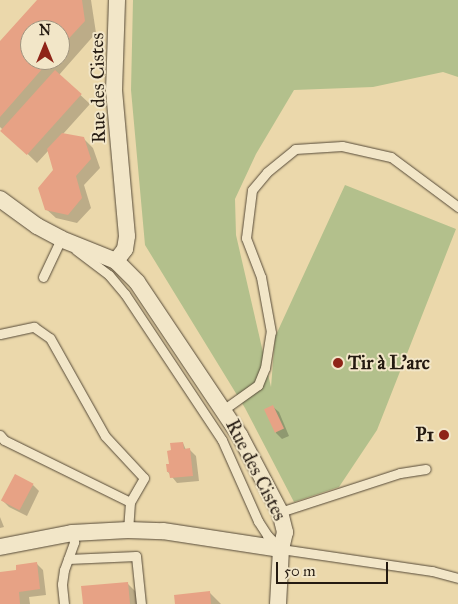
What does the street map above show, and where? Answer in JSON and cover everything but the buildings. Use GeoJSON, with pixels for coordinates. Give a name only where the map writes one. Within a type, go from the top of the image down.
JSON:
{"type":"FeatureCollection","features":[{"type":"Feature","properties":{"kind":"street","name":"Rue des Cistes"},"geometry":{"type":"LineString","coordinates":[[116,261],[125,249],[127,236],[114,91],[117,0]]}},
{"type":"Feature","properties":{"kind":"street","name":"Rue des Cistes"},"geometry":{"type":"LineString","coordinates":[[0,199],[37,226],[61,239],[116,261],[137,282],[240,436],[280,512],[285,532],[281,549]]}},
{"type":"Feature","properties":{"kind":"street"},"geometry":{"type":"LineString","coordinates":[[0,546],[72,533],[128,530],[172,532],[281,549],[278,604]]}},
{"type":"Feature","properties":{"kind":"lane"},"geometry":{"type":"LineString","coordinates":[[223,410],[258,385],[265,368],[272,332],[260,277],[246,238],[252,190],[267,172],[295,149],[342,146],[392,157],[458,207]]}},
{"type":"Feature","properties":{"kind":"lane"},"geometry":{"type":"LineString","coordinates":[[43,277],[61,239]]}},
{"type":"Feature","properties":{"kind":"lane","name":"Rue des Cistes"},"geometry":{"type":"LineString","coordinates":[[61,239],[109,275],[125,294],[222,440],[258,521],[267,535],[281,549]]}},
{"type":"Feature","properties":{"kind":"lane"},"geometry":{"type":"LineString","coordinates":[[0,334],[34,327],[50,338],[105,436],[144,478],[130,502],[128,530]]}},
{"type":"Feature","properties":{"kind":"lane"},"geometry":{"type":"LineString","coordinates":[[0,435],[4,440],[130,502]]}},
{"type":"Feature","properties":{"kind":"lane"},"geometry":{"type":"LineString","coordinates":[[280,512],[400,473],[426,469]]}},
{"type":"Feature","properties":{"kind":"lane"},"geometry":{"type":"LineString","coordinates":[[64,604],[62,584],[74,542],[72,533]]}},
{"type":"Feature","properties":{"kind":"lane"},"geometry":{"type":"LineString","coordinates":[[281,549],[432,571],[458,578]]}},
{"type":"Feature","properties":{"kind":"lane"},"geometry":{"type":"LineString","coordinates":[[68,559],[136,556],[141,604]]}},
{"type":"Feature","properties":{"kind":"green space"},"geometry":{"type":"Polygon","coordinates":[[[133,0],[458,0],[458,77],[443,72],[373,87],[294,90],[256,154],[235,199],[236,235],[271,387],[275,337],[345,185],[456,229],[377,430],[339,487],[294,502],[245,408],[145,245],[131,90],[133,0]]]}},
{"type":"Feature","properties":{"kind":"place","name":"Tir à L'arc"},"geometry":{"type":"Point","coordinates":[338,363]}},
{"type":"Feature","properties":{"kind":"place","name":"P1"},"geometry":{"type":"Point","coordinates":[444,435]}}]}
